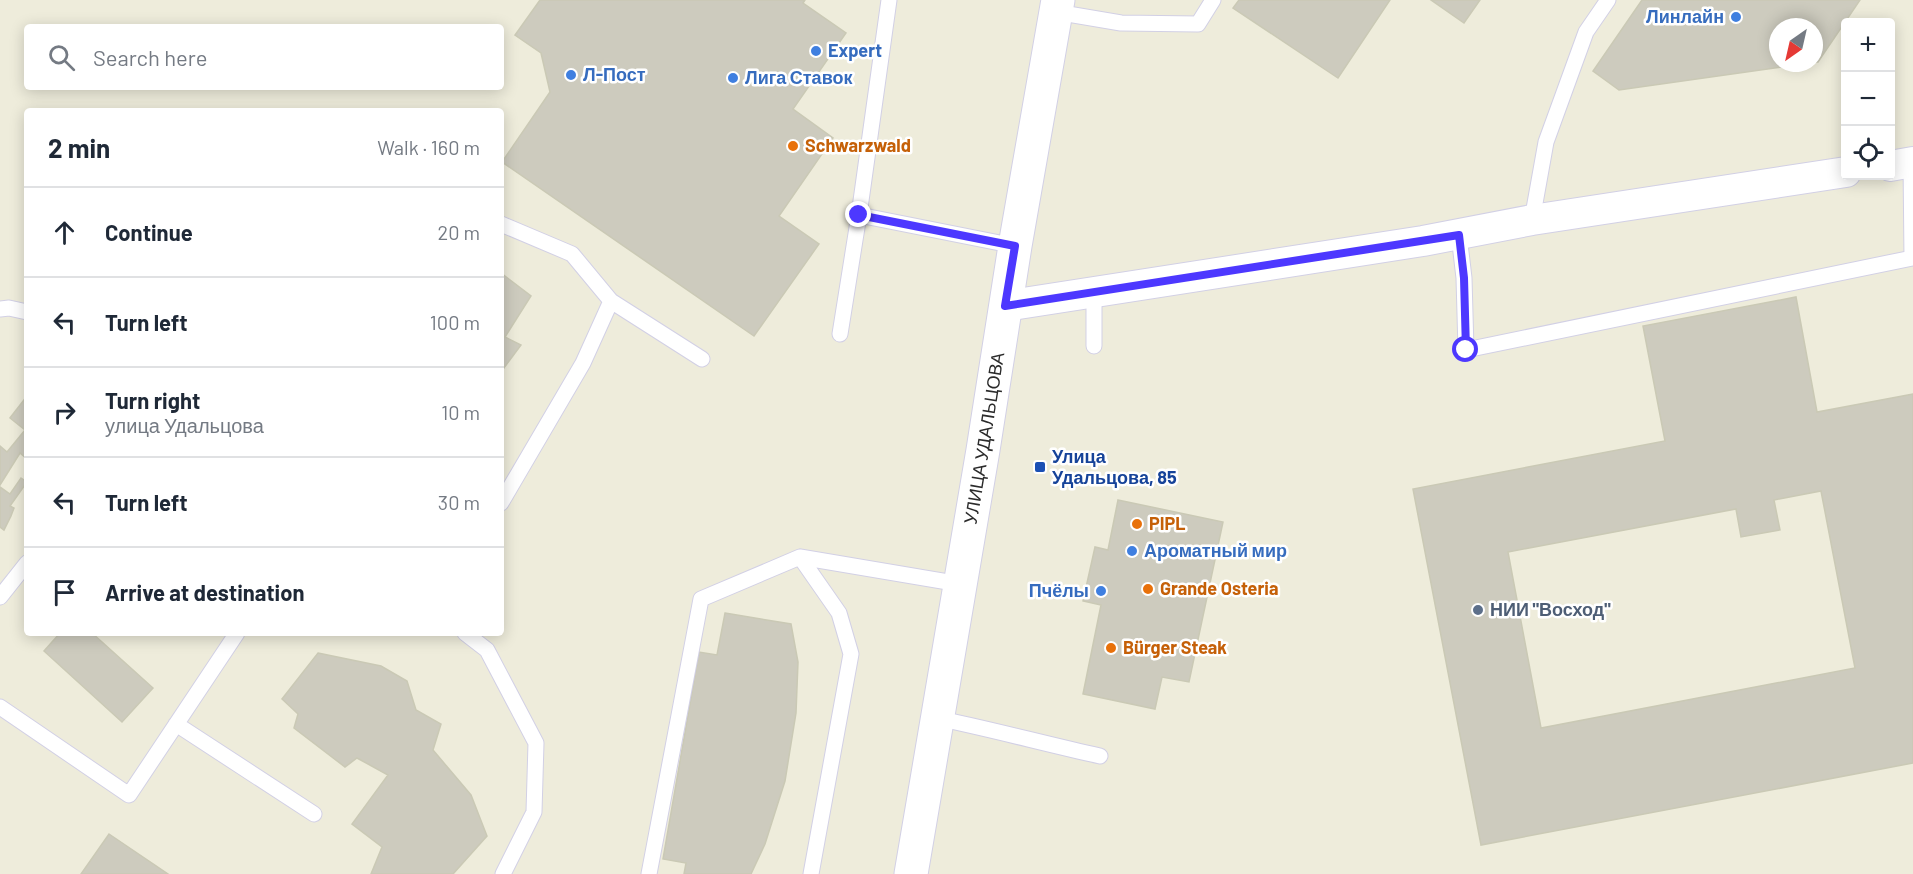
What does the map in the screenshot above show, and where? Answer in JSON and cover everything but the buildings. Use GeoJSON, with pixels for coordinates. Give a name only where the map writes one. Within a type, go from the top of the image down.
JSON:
{"type":"FeatureCollection","features":[{"type":"Feature","properties":{"kind":"street","name":"УЛИЦА УДАЛЬЦОВА"},"geometry":{"type":"LineString","coordinates":[[911,874],[1057,6]]}},
{"type":"Feature","properties":{"kind":"street"},"geometry":{"type":"LineString","coordinates":[[1005,306],[1094,294],[1459,235],[1532,220],[1841,173]]}},
{"type":"Feature","properties":{"kind":"lane"},"geometry":{"type":"LineString","coordinates":[[840,334],[889,0]]}},
{"type":"Feature","properties":{"kind":"lane"},"geometry":{"type":"LineString","coordinates":[[1057,6],[1120,22],[1198,24],[1213,0]]}},
{"type":"Feature","properties":{"kind":"lane"},"geometry":{"type":"LineString","coordinates":[[1532,220],[1546,142],[1586,32],[1608,0]]}},
{"type":"Feature","properties":{"kind":"lane"},"geometry":{"type":"LineString","coordinates":[[1459,235],[1464,278],[1466,350],[1912,258],[1905,163]]}},
{"type":"Feature","properties":{"kind":"lane"},"geometry":{"type":"LineString","coordinates":[[859,215],[1015,246]]}},
{"type":"Feature","properties":{"kind":"lane"},"geometry":{"type":"LineString","coordinates":[[504,225],[572,254],[611,301],[702,359]]}},
{"type":"Feature","properties":{"kind":"lane"},"geometry":{"type":"LineString","coordinates":[[1094,294],[1094,346]]}},
{"type":"Feature","properties":{"kind":"lane"},"geometry":{"type":"LineString","coordinates":[[504,498],[584,363],[611,301]]}},
{"type":"Feature","properties":{"kind":"lane"},"geometry":{"type":"LineString","coordinates":[[0,309],[9,308],[24,311]]}},
{"type":"Feature","properties":{"kind":"lane"},"geometry":{"type":"LineString","coordinates":[[649,874],[701,599],[800,557],[960,584]]}},
{"type":"Feature","properties":{"kind":"lane"},"geometry":{"type":"LineString","coordinates":[[800,557],[839,613],[850,654],[811,874]]}},
{"type":"Feature","properties":{"kind":"lane"},"geometry":{"type":"LineString","coordinates":[[0,597],[24,567]]}},
{"type":"Feature","properties":{"kind":"lane"},"geometry":{"type":"LineString","coordinates":[[0,707],[129,795],[233,636]]}},
{"type":"Feature","properties":{"kind":"lane"},"geometry":{"type":"LineString","coordinates":[[469,636],[487,650],[536,743],[534,812],[503,874]]}},
{"type":"Feature","properties":{"kind":"lane"},"geometry":{"type":"LineString","coordinates":[[936,718],[1001,731],[1033,741],[1100,756]]}},
{"type":"Feature","properties":{"kind":"lane"},"geometry":{"type":"LineString","coordinates":[[176,724],[314,814]]}},
{"type":"Feature","properties":{"kind":"place","name":"Линлайн"},"geometry":{"type":"Point","coordinates":[1736,17]}},
{"type":"Feature","properties":{"kind":"place","name":"Expert"},"geometry":{"type":"Point","coordinates":[816,51]}},
{"type":"Feature","properties":{"kind":"place","name":"Л-Пост"},"geometry":{"type":"Point","coordinates":[571,75]}},
{"type":"Feature","properties":{"kind":"place","name":"Лига Ставок"},"geometry":{"type":"Point","coordinates":[733,78]}},
{"type":"Feature","properties":{"kind":"place","name":"Schwarzwald"},"geometry":{"type":"Point","coordinates":[793,146]}},
{"type":"Feature","properties":{"kind":"place","name":"Улица Удальцова, 85"},"geometry":{"type":"Point","coordinates":[1040,467]}},
{"type":"Feature","properties":{"kind":"place","name":"PIPL"},"geometry":{"type":"Point","coordinates":[1137,524]}},
{"type":"Feature","properties":{"kind":"place","name":"Ароматный мир"},"geometry":{"type":"Point","coordinates":[1132,551]}},
{"type":"Feature","properties":{"kind":"place","name":"Grande Osteria"},"geometry":{"type":"Point","coordinates":[1148,589]}},
{"type":"Feature","properties":{"kind":"place","name":"Пчёлы"},"geometry":{"type":"Point","coordinates":[1101,591]}},
{"type":"Feature","properties":{"kind":"place","name":"НИИ \"Восход\""},"geometry":{"type":"Point","coordinates":[1478,610]}},
{"type":"Feature","properties":{"kind":"place","name":"Bürger Steak"},"geometry":{"type":"Point","coordinates":[1111,648]}},
{"type":"Feature","properties":{"kind":"route"},"geometry":{"type":"LineString","coordinates":[[859,215],[1015,246],[1005,306],[1459,235],[1464,278],[1466,350]]}}]}
